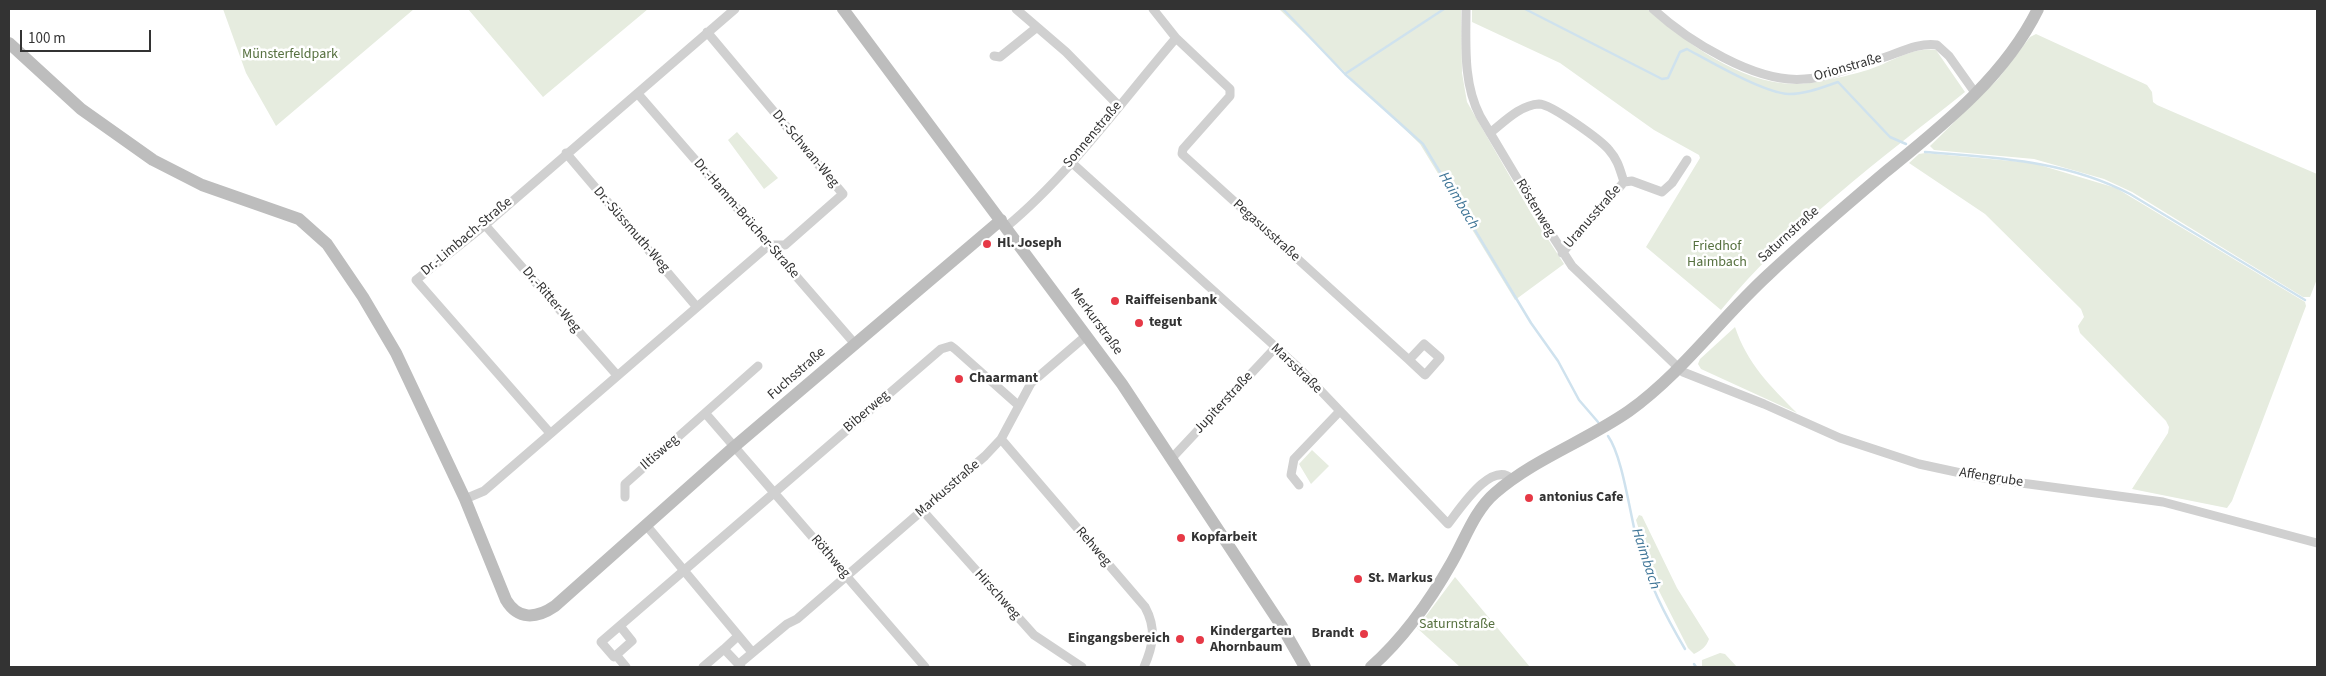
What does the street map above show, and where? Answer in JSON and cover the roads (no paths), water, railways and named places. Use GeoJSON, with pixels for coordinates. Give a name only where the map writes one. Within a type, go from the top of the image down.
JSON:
{"type":"FeatureCollection","features":[{"type":"Feature","properties":{"kind":"street","name":"Dr.-Limbach-Straße"},"geometry":{"type":"LineString","coordinates":[[550,433],[416,280],[485,225],[566,153],[638,94],[706,32],[735,9]]}},
{"type":"Feature","properties":{"kind":"street","name":"Merkurstraße"},"geometry":{"type":"LineString","coordinates":[[843,9],[1087,335],[1172,458],[1281,625],[1306,667]]}},
{"type":"Feature","properties":{"kind":"street"},"geometry":{"type":"LineString","coordinates":[[1016,9],[1066,52],[1118,105]]}},
{"type":"Feature","properties":{"kind":"street"},"geometry":{"type":"LineString","coordinates":[[1153,9],[1176,38]]}},
{"type":"Feature","properties":{"kind":"street","name":"Röstenweg"},"geometry":{"type":"LineString","coordinates":[[1466,9],[1468,79],[1474,104],[1490,133],[1562,253],[1601,296],[1678,370]]}},
{"type":"Feature","properties":{"kind":"street","name":"Orionstraße"},"geometry":{"type":"LineString","coordinates":[[1653,9],[1678,31],[1724,57],[1757,70],[1790,79],[1814,78],[1918,47],[1937,45],[1976,94]]}},
{"type":"Feature","properties":{"kind":"street","name":"Saturnstraße"},"geometry":{"type":"LineString","coordinates":[[1371,667],[1395,643],[1423,609],[1484,505],[1492,495],[1512,479],[1628,412],[1678,370],[1789,255],[1976,94],[2018,45],[2038,9]]}},
{"type":"Feature","properties":{"kind":"street"},"geometry":{"type":"LineString","coordinates":[[994,56],[1000,57],[1036,28]]}},
{"type":"Feature","properties":{"kind":"street","name":"Dr.-Schwan-Weg"},"geometry":{"type":"LineString","coordinates":[[706,32],[843,194],[785,246],[769,245]]}},
{"type":"Feature","properties":{"kind":"street","name":"Sonnenstraße"},"geometry":{"type":"LineString","coordinates":[[1003,224],[1030,207],[1071,162],[1176,38]]}},
{"type":"Feature","properties":{"kind":"street","name":"Pegasusstraße"},"geometry":{"type":"LineString","coordinates":[[1176,38],[1226,84],[1231,92],[1182,154],[1409,360]]}},
{"type":"Feature","properties":{"kind":"street","name":"Fuchsstraße"},"geometry":{"type":"LineString","coordinates":[[9,43],[81,109],[153,160],[202,185],[288,214],[299,219],[317,233],[350,275],[383,330],[465,499],[506,600],[518,614],[533,616],[548,610],[855,344],[1003,224]]}},
{"type":"Feature","properties":{"kind":"street","name":"Dr.-Hamm-Brücher-Straße"},"geometry":{"type":"LineString","coordinates":[[638,94],[855,344]]}},
{"type":"Feature","properties":{"kind":"street","name":"Uranusstraße"},"geometry":{"type":"LineString","coordinates":[[1490,133],[1523,108],[1540,104],[1555,110],[1609,149],[1619,163],[1624,182]]}},
{"type":"Feature","properties":{"kind":"street","name":"Dr.-Süssmuth-Weg"},"geometry":{"type":"LineString","coordinates":[[566,153],[696,306]]}},
{"type":"Feature","properties":{"kind":"street","name":"Uranusstraße"},"geometry":{"type":"LineString","coordinates":[[1562,253],[1624,182],[1632,181],[1662,192],[1672,183],[1687,160]]}},
{"type":"Feature","properties":{"kind":"street","name":"Marsstraße"},"geometry":{"type":"LineString","coordinates":[[1071,162],[1299,368],[1448,524],[1479,486],[1487,480],[1502,474],[1508,475],[1512,479]]}},
{"type":"Feature","properties":{"kind":"street","name":"Dr.-Ritter-Weg"},"geometry":{"type":"LineString","coordinates":[[485,225],[616,374]]}},
{"type":"Feature","properties":{"kind":"street"},"geometry":{"type":"LineString","coordinates":[[465,499],[484,491],[616,374],[769,245]]}},
{"type":"Feature","properties":{"kind":"street","name":"Markusstraße"},"geometry":{"type":"LineString","coordinates":[[740,666],[752,652],[787,624],[797,619],[985,456],[1001,439],[1018,405],[1039,375],[1087,335]]}},
{"type":"Feature","properties":{"kind":"street","name":"Biberweg"},"geometry":{"type":"LineString","coordinates":[[616,655],[614,657],[601,642],[924,363],[945,347],[955,348],[1018,405]]}},
{"type":"Feature","properties":{"kind":"street","name":"Jupiterstraße"},"geometry":{"type":"LineString","coordinates":[[1172,458],[1275,348]]}},
{"type":"Feature","properties":{"kind":"street","name":"Iltisweg"},"geometry":{"type":"LineString","coordinates":[[625,498],[625,484],[758,366]]}},
{"type":"Feature","properties":{"kind":"street","name":"Affengrube"},"geometry":{"type":"LineString","coordinates":[[1678,370],[1764,404],[1840,438],[1919,464],[1992,479],[2162,502],[2317,543]]}},
{"type":"Feature","properties":{"kind":"street"},"geometry":{"type":"LineString","coordinates":[[1299,485],[1291,475],[1294,459],[1339,412]]}},
{"type":"Feature","properties":{"kind":"street"},"geometry":{"type":"LineString","coordinates":[[706,414],[735,446]]}},
{"type":"Feature","properties":{"kind":"street","name":"Rehweg"},"geometry":{"type":"LineString","coordinates":[[1001,439],[1145,607],[1153,625],[1154,638],[1144,667]]}},
{"type":"Feature","properties":{"kind":"street","name":"Röthweg"},"geometry":{"type":"LineString","coordinates":[[735,446],[925,667]]}},
{"type":"Feature","properties":{"kind":"street","name":"Hirschweg"},"geometry":{"type":"LineString","coordinates":[[923,511],[1034,636],[1082,667]]}},
{"type":"Feature","properties":{"kind":"street"},"geometry":{"type":"LineString","coordinates":[[646,525],[752,652]]}},
{"type":"Feature","properties":{"kind":"street"},"geometry":{"type":"LineString","coordinates":[[620,626],[632,641],[616,655],[626,667]]}},
{"type":"Feature","properties":{"kind":"street"},"geometry":{"type":"LineString","coordinates":[[703,667],[738,636]]}},
{"type":"Feature","properties":{"kind":"street"},"geometry":{"type":"LineString","coordinates":[[724,649],[740,666]]}},
{"type":"Feature","properties":{"kind":"waterway","name":"Haimbach"},"geometry":{"type":"LineString","coordinates":[[1283,9],[1345,74],[1423,144],[1531,323],[1558,361],[1579,400],[1598,422]]}},
{"type":"Feature","properties":{"kind":"waterway"},"geometry":{"type":"LineString","coordinates":[[1345,74],[1444,9]]}},
{"type":"Feature","properties":{"kind":"waterway"},"geometry":{"type":"LineString","coordinates":[[1525,9],[1662,79],[1668,78],[1680,52],[1687,49],[1752,83],[1778,92],[1789,94],[1802,93],[1838,82],[1890,137],[1906,144]]}},
{"type":"Feature","properties":{"kind":"waterway"},"geometry":{"type":"LineString","coordinates":[[1925,152],[2030,162],[2056,167],[2106,183],[2130,194],[2305,300]]}},
{"type":"Feature","properties":{"kind":"waterway","name":"Haimbach"},"geometry":{"type":"LineString","coordinates":[[1608,436],[1618,458],[1635,532],[1647,572],[1664,611],[1685,649]]}},
{"type":"Feature","properties":{"kind":"place","name":"Hl. Joseph"},"geometry":{"type":"Point","coordinates":[987,244]}},
{"type":"Feature","properties":{"kind":"place","name":"Raiffeisenbank"},"geometry":{"type":"Point","coordinates":[1115,301]}},
{"type":"Feature","properties":{"kind":"place","name":"tegut"},"geometry":{"type":"Point","coordinates":[1139,323]}},
{"type":"Feature","properties":{"kind":"place","name":"Chaarmant"},"geometry":{"type":"Point","coordinates":[959,379]}},
{"type":"Feature","properties":{"kind":"place","name":"antonius Cafe"},"geometry":{"type":"Point","coordinates":[1529,498]}},
{"type":"Feature","properties":{"kind":"place","name":"Kopfarbeit"},"geometry":{"type":"Point","coordinates":[1181,538]}},
{"type":"Feature","properties":{"kind":"place","name":"St. Markus"},"geometry":{"type":"Point","coordinates":[1358,579]}},
{"type":"Feature","properties":{"kind":"place","name":"Brandt"},"geometry":{"type":"Point","coordinates":[1364,634]}},
{"type":"Feature","properties":{"kind":"place","name":"Eingangsbereich"},"geometry":{"type":"Point","coordinates":[1180,639]}},
{"type":"Feature","properties":{"kind":"place","name":"Kindergarten Ahornbaum"},"geometry":{"type":"Point","coordinates":[1200,640]}},
{"type":"Feature","properties":{"kind":"park label","name":"Münsterfeldpark"},"geometry":{"type":"Point","coordinates":[290,55]}},
{"type":"Feature","properties":{"kind":"park label","name":"Friedhof Haimbach"},"geometry":{"type":"Point","coordinates":[1717,256]}}]}
